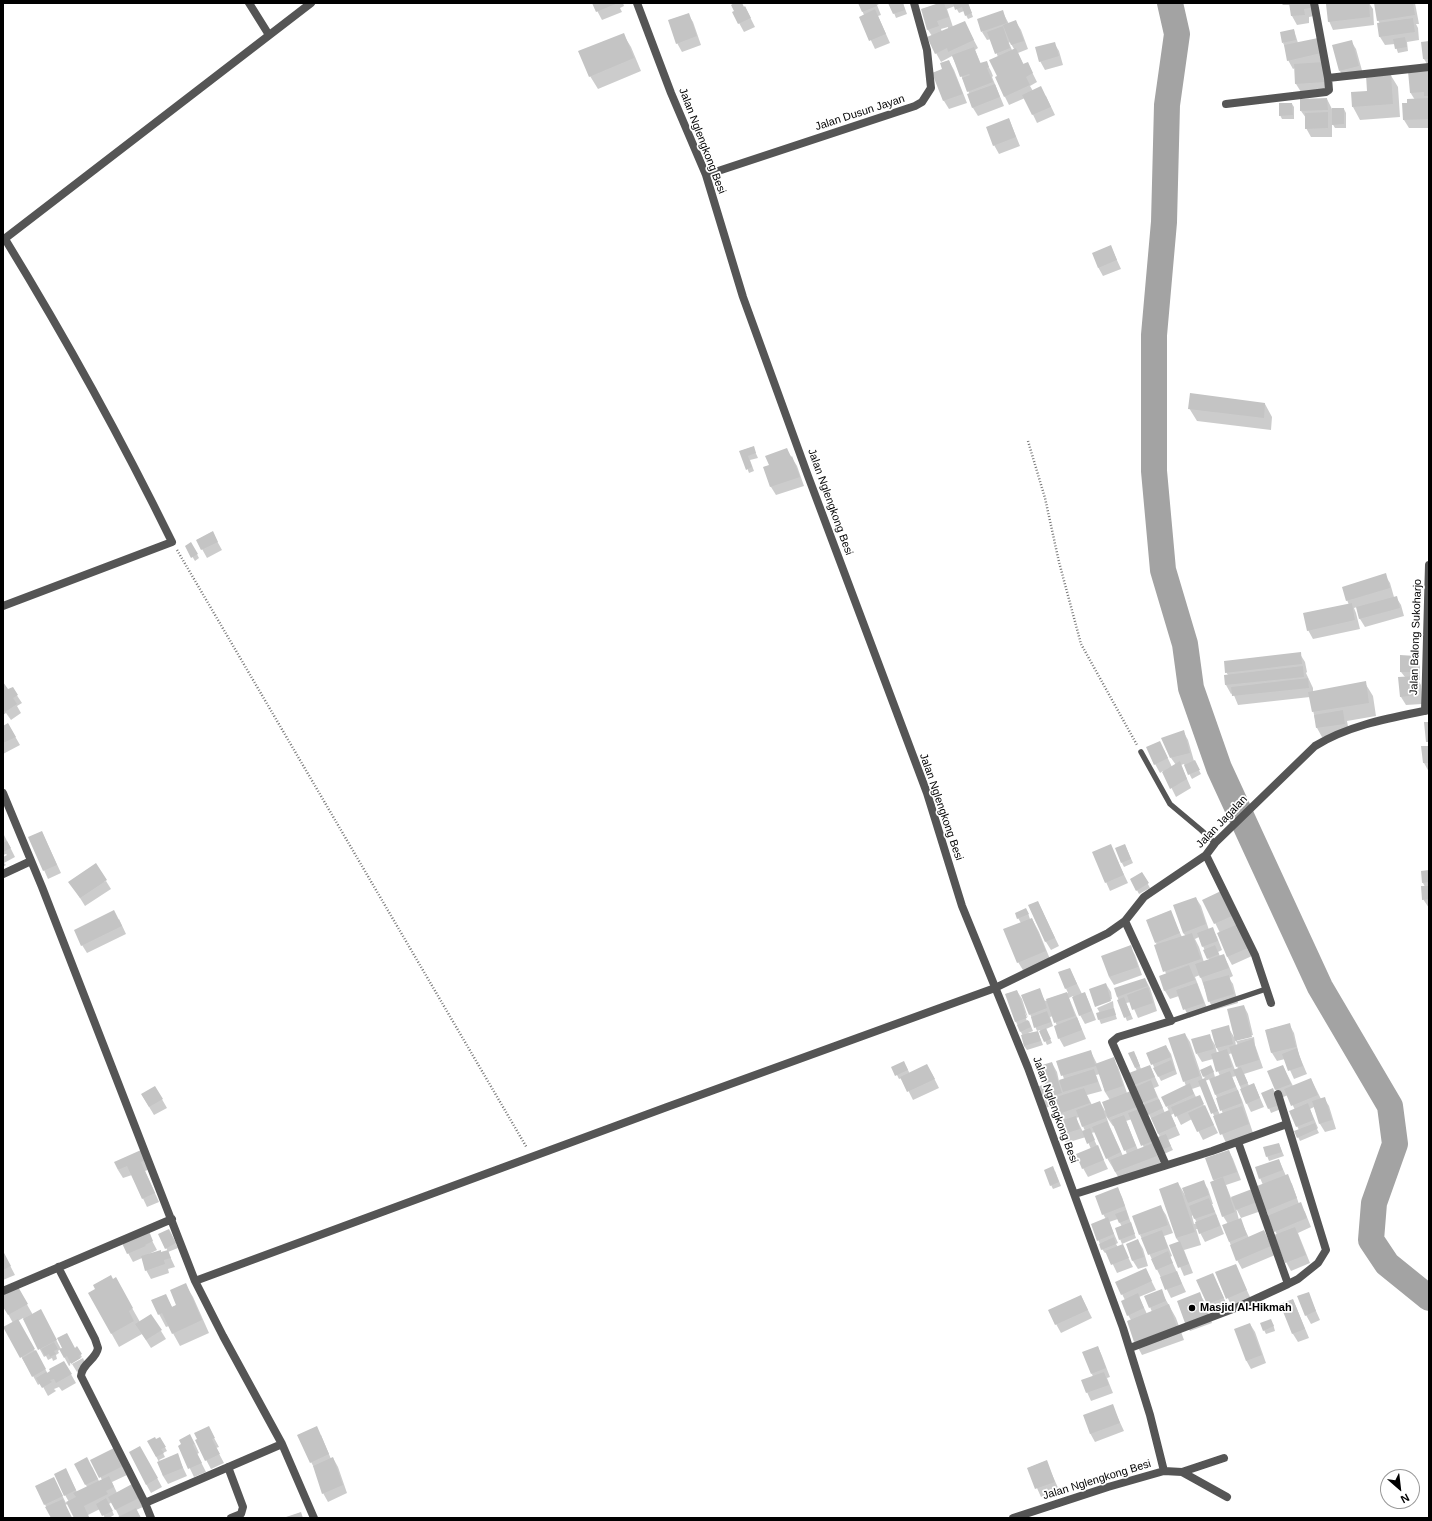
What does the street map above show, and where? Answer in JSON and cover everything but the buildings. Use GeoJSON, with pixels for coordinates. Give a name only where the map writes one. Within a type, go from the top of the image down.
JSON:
{"type":"FeatureCollection","features":[{"type":"Feature","properties":{"kind":"street"},"geometry":{"type":"LineString","coordinates":[[249,3],[268,36]]}},
{"type":"Feature","properties":{"kind":"street"},"geometry":{"type":"LineString","coordinates":[[3,606],[172,542],[99,401],[42,299],[4,239],[311,3]]}},
{"type":"Feature","properties":{"kind":"street","name":"Jalan Nglengkong Besi"},"geometry":{"type":"LineString","coordinates":[[637,3],[671,93],[706,175],[743,297],[808,476],[927,793],[962,906],[1010,1022],[1075,1194],[1130,1348],[1164,1471],[1108,1487],[1013,1518]]}},
{"type":"Feature","properties":{"kind":"street","name":"Jalan Dusun Jayan"},"geometry":{"type":"LineString","coordinates":[[706,175],[915,106],[922,102],[931,88],[927,50],[914,3]]}},
{"type":"Feature","properties":{"kind":"street"},"geometry":{"type":"LineString","coordinates":[[1226,104],[1326,92],[1329,90],[1314,3],[1317,3]]}},
{"type":"Feature","properties":{"kind":"street"},"geometry":{"type":"LineString","coordinates":[[1328,78],[1429,67]]}},
{"type":"Feature","properties":{"kind":"street","name":"Jalan Balong Sukoharjo"},"geometry":{"type":"LineString","coordinates":[[1427,711],[1429,565]]}},
{"type":"Feature","properties":{"kind":"street","name":"Jalan Jagalan"},"geometry":{"type":"LineString","coordinates":[[196,1281],[995,988],[1108,934],[1125,921],[1144,897],[1206,856],[1214,843],[1315,746],[1325,739],[1376,721],[1427,711]]}},
{"type":"Feature","properties":{"kind":"street"},"geometry":{"type":"LineString","coordinates":[[3,793],[196,1281],[223,1336],[282,1444],[314,1518]]}},
{"type":"Feature","properties":{"kind":"street"},"geometry":{"type":"LineString","coordinates":[[1206,856],[1255,955],[1271,1003]]}},
{"type":"Feature","properties":{"kind":"street"},"geometry":{"type":"LineString","coordinates":[[3,874],[31,861]]}},
{"type":"Feature","properties":{"kind":"street"},"geometry":{"type":"LineString","coordinates":[[1125,921],[1171,1021],[1118,1037],[1112,1042],[1166,1165]]}},
{"type":"Feature","properties":{"kind":"street"},"geometry":{"type":"LineString","coordinates":[[1130,1348],[1238,1307],[1298,1279],[1318,1263],[1326,1250],[1278,1094]]}},
{"type":"Feature","properties":{"kind":"street"},"geometry":{"type":"LineString","coordinates":[[1075,1194],[1238,1142],[1287,1124]]}},
{"type":"Feature","properties":{"kind":"street"},"geometry":{"type":"LineString","coordinates":[[1238,1142],[1288,1284]]}},
{"type":"Feature","properties":{"kind":"street"},"geometry":{"type":"LineString","coordinates":[[3,1291],[172,1219]]}},
{"type":"Feature","properties":{"kind":"street"},"geometry":{"type":"LineString","coordinates":[[58,1267],[95,1339],[98,1348],[94,1357],[84,1365],[81,1376],[151,1518]]}},
{"type":"Feature","properties":{"kind":"street"},"geometry":{"type":"LineString","coordinates":[[144,1503],[282,1444]]}},
{"type":"Feature","properties":{"kind":"street"},"geometry":{"type":"LineString","coordinates":[[1164,1471],[1182,1472],[1224,1458]]}},
{"type":"Feature","properties":{"kind":"street"},"geometry":{"type":"LineString","coordinates":[[228,1467],[243,1506],[241,1514],[232,1518]]}},
{"type":"Feature","properties":{"kind":"street"},"geometry":{"type":"LineString","coordinates":[[1182,1472],[1227,1497]]}},
{"type":"Feature","properties":{"kind":"lane"},"geometry":{"type":"LineString","coordinates":[[1141,752],[1170,804],[1214,843]]}},
{"type":"Feature","properties":{"kind":"lane"},"geometry":{"type":"LineString","coordinates":[[1171,1021],[1266,989]]}},
{"type":"Feature","properties":{"kind":"path"},"geometry":{"type":"LineString","coordinates":[[1028,441],[1045,498],[1059,562],[1081,644],[1141,752]]}},
{"type":"Feature","properties":{"kind":"path"},"geometry":{"type":"LineString","coordinates":[[172,542],[532,1157]]}},
{"type":"Feature","properties":{"kind":"waterway"},"geometry":{"type":"LineString","coordinates":[[1170,3],[1177,34],[1167,105],[1164,222],[1154,335],[1154,471],[1163,570],[1185,644],[1191,688],[1219,768],[1320,987],[1390,1106],[1395,1144],[1374,1203],[1371,1240],[1387,1264],[1429,1298]]}},
{"type":"Feature","properties":{"kind":"place","name":"Masjid Al-Hikmah"},"geometry":{"type":"Point","coordinates":[1192,1308]}}]}
